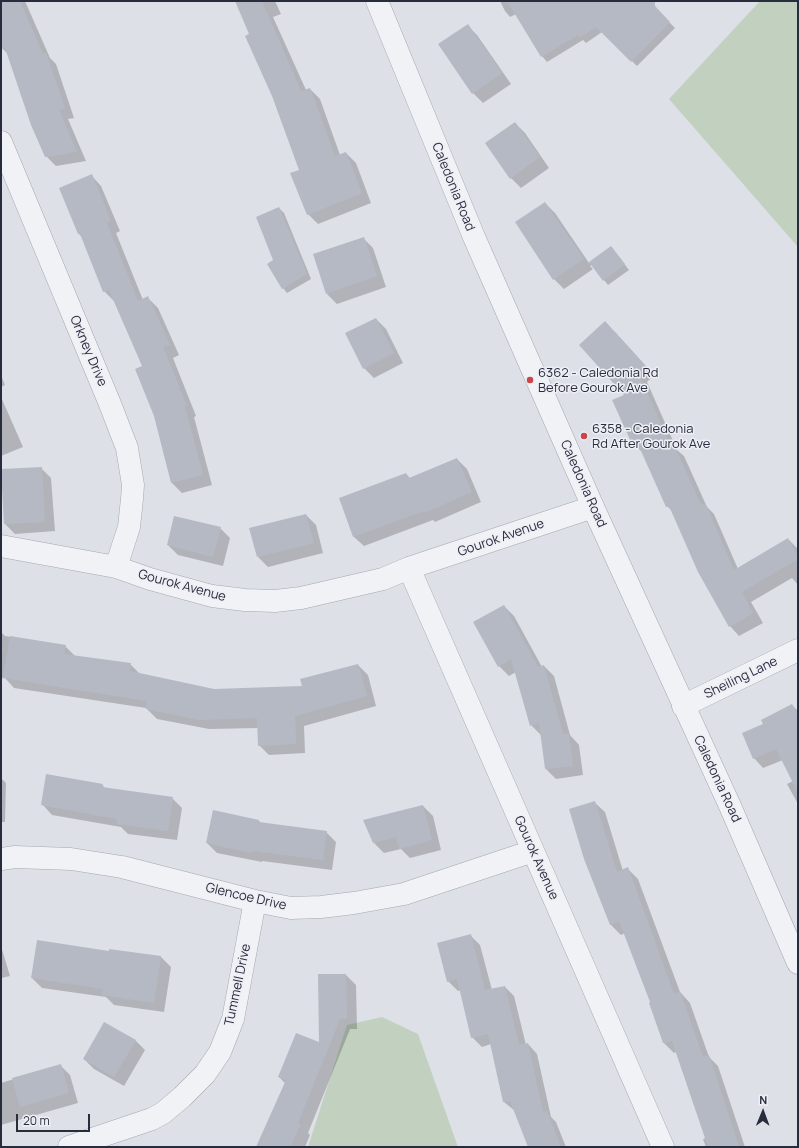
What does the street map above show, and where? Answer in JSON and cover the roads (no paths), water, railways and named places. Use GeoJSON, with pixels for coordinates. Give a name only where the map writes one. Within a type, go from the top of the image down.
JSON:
{"type":"FeatureCollection","features":[{"type":"Feature","properties":{"kind":"street","name":"Caledonia Road"},"geometry":{"type":"LineString","coordinates":[[377,1],[474,237],[593,507],[730,806],[798,963]]}},
{"type":"Feature","properties":{"kind":"street","name":"Orkney Drive"},"geometry":{"type":"LineString","coordinates":[[1,142],[127,448],[133,485],[132,499],[129,527],[116,567]]}},
{"type":"Feature","properties":{"kind":"street","name":"Gourok Avenue"},"geometry":{"type":"LineString","coordinates":[[1,546],[116,567],[150,579],[212,596],[245,600],[275,601],[331,592],[383,578],[593,507]]}},
{"type":"Feature","properties":{"kind":"street","name":"Gourok Avenue"},"geometry":{"type":"LineString","coordinates":[[409,568],[663,1147]]}},
{"type":"Feature","properties":{"kind":"street","name":"Sheiling Lane"},"geometry":{"type":"LineString","coordinates":[[683,706],[798,650]]}},
{"type":"Feature","properties":{"kind":"street","name":"Glencoe Drive"},"geometry":{"type":"LineString","coordinates":[[1,859],[15,857],[71,859],[122,867],[255,901],[298,908],[354,903],[404,894],[533,851]]}},
{"type":"Feature","properties":{"kind":"street","name":"Tummell Drive"},"geometry":{"type":"LineString","coordinates":[[69,1147],[152,1119],[163,1113],[182,1097],[214,1063],[233,1019],[255,901]]}},
{"type":"Feature","properties":{"kind":"place","name":"6362 - Caledonia Rd Before Gourok Ave"},"geometry":{"type":"Point","coordinates":[530,380]}},
{"type":"Feature","properties":{"kind":"place","name":"6358 - Caledonia Rd After Gourok Ave"},"geometry":{"type":"Point","coordinates":[584,436]}}]}
